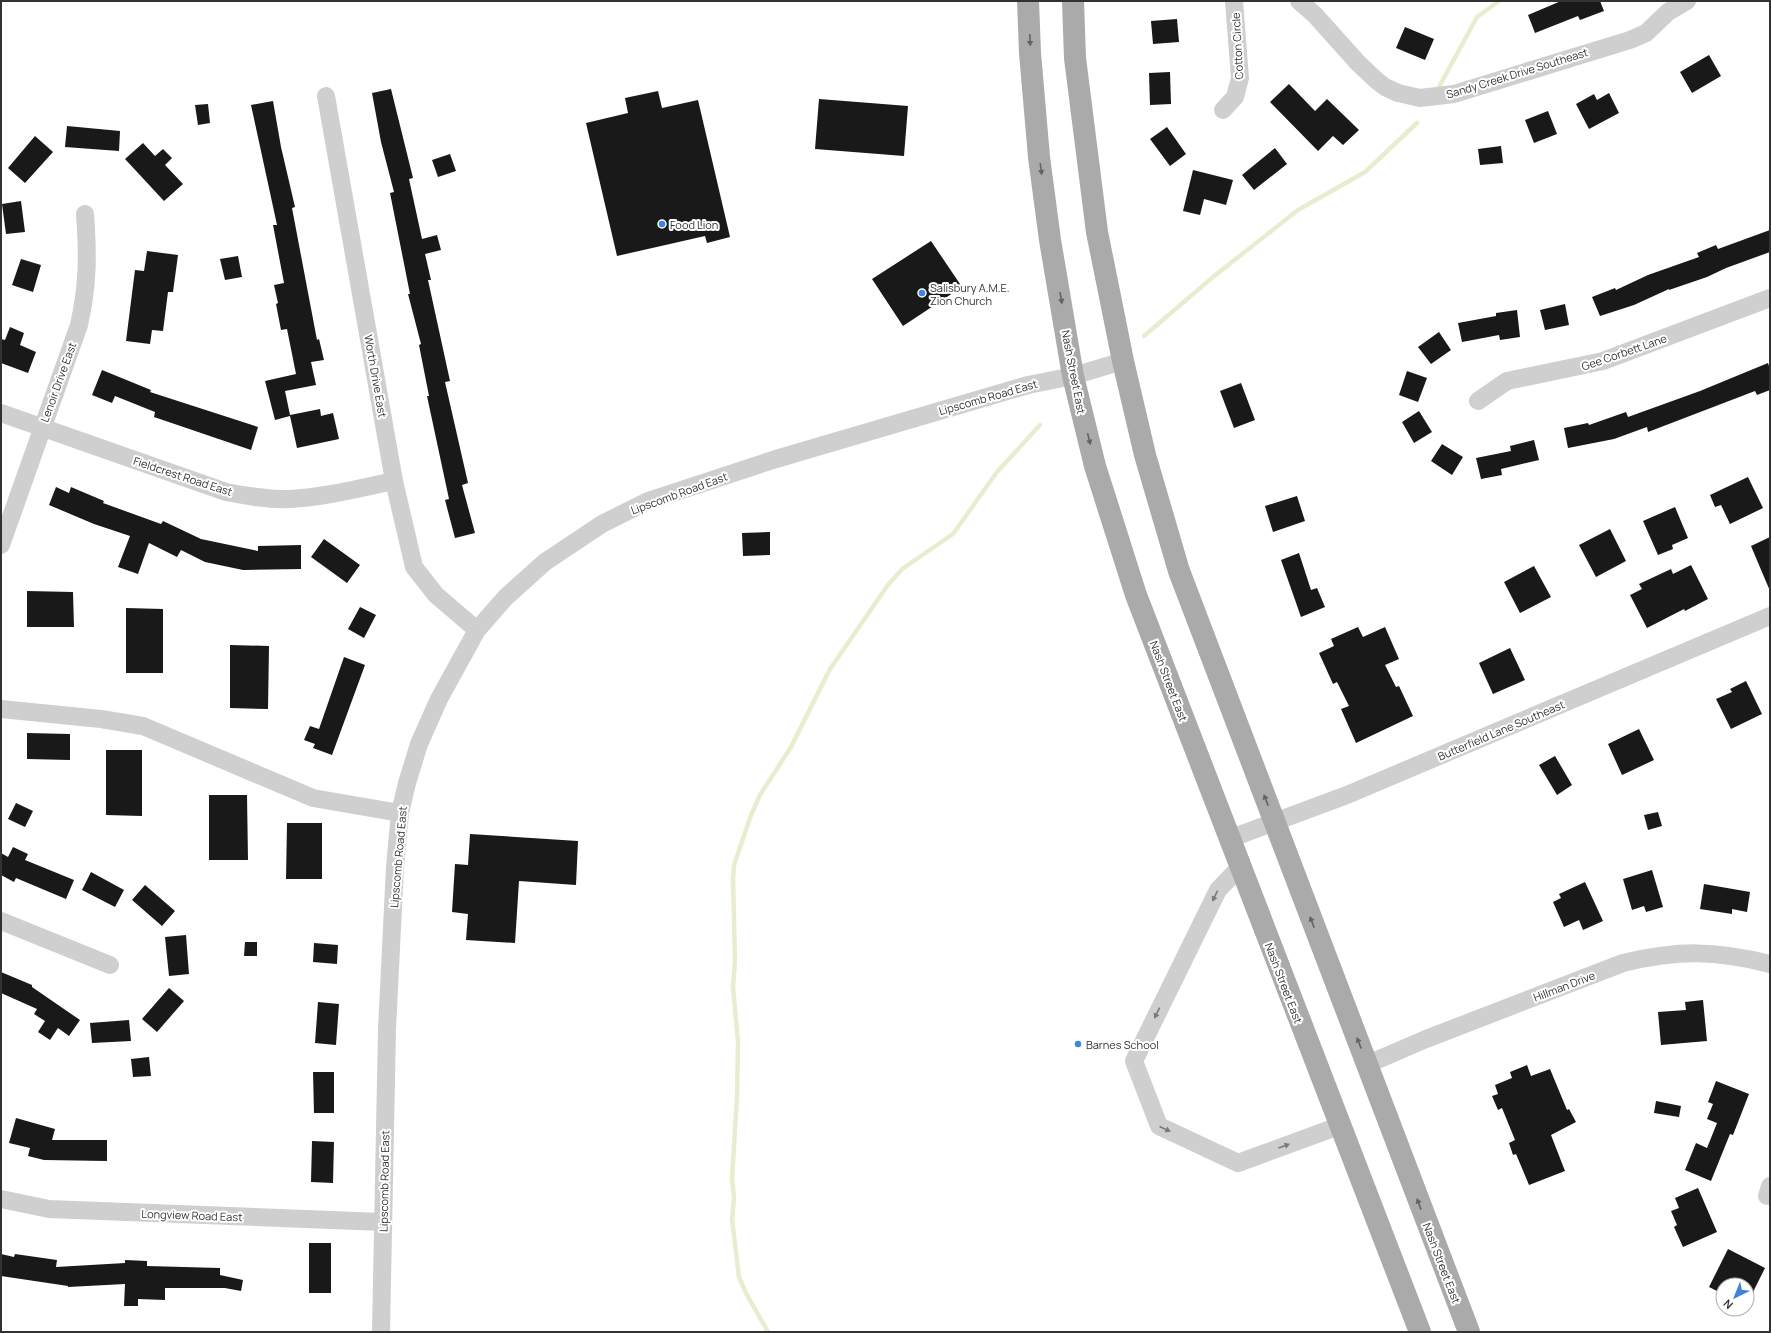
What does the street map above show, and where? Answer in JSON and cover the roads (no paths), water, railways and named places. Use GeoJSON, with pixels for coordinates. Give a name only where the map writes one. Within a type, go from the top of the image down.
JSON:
{"type":"FeatureCollection","features":[{"type":"Feature","properties":{"kind":"main road","name":"Nash Street East"},"geometry":{"type":"LineString","coordinates":[[1028,1],[1030,53],[1039,157],[1050,240],[1073,376],[1095,466],[1118,543],[1138,602],[1339,1126],[1420,1332]]}},
{"type":"Feature","properties":{"kind":"main road","name":"Nash Street East"},"geometry":{"type":"LineString","coordinates":[[1073,1],[1075,58],[1097,232],[1123,361],[1145,455],[1179,571],[1368,1064],[1468,1332]]}},
{"type":"Feature","properties":{"kind":"street","name":"Cotton Circle"},"geometry":{"type":"LineString","coordinates":[[1223,110],[1235,97],[1240,78],[1234,1]]}},
{"type":"Feature","properties":{"kind":"street","name":"Sandy Creek Drive Southeast"},"geometry":{"type":"LineString","coordinates":[[1299,1],[1315,15],[1358,63],[1381,84],[1398,93],[1420,98],[1454,94],[1630,40],[1646,33],[1668,12],[1687,1]]}},
{"type":"Feature","properties":{"kind":"street","name":"Worth Drive East"},"geometry":{"type":"LineString","coordinates":[[326,96],[394,481],[414,567],[436,595],[477,630]]}},
{"type":"Feature","properties":{"kind":"street","name":"Lenoir Drive East"},"geometry":{"type":"LineString","coordinates":[[1,545],[79,325],[85,298],[88,273],[84,214]]}},
{"type":"Feature","properties":{"kind":"street","name":"Gee Corbett Lane"},"geometry":{"type":"LineString","coordinates":[[1478,401],[1507,381],[1603,361],[1770,298]]}},
{"type":"Feature","properties":{"kind":"street","name":"Lipscomb Road East"},"geometry":{"type":"LineString","coordinates":[[381,1332],[387,1029],[395,866],[400,813],[407,783],[419,744],[439,698],[477,630],[506,597],[544,562],[602,524],[648,501],[776,458],[1028,385],[1073,376],[1123,361]]}},
{"type":"Feature","properties":{"kind":"street","name":"Fieldcrest Road East"},"geometry":{"type":"LineString","coordinates":[[1,413],[226,492],[251,497],[289,499],[318,496],[394,481]]}},
{"type":"Feature","properties":{"kind":"street","name":"Butterfield Lane Southeast"},"geometry":{"type":"LineString","coordinates":[[1229,839],[1347,795],[1770,616]]}},
{"type":"Feature","properties":{"kind":"street"},"geometry":{"type":"LineString","coordinates":[[1,709],[101,719],[143,726],[313,798],[400,813]]}},
{"type":"Feature","properties":{"kind":"street"},"geometry":{"type":"LineString","coordinates":[[1240,867],[1218,890],[1134,1061],[1159,1126],[1238,1163],[1339,1126]]}},
{"type":"Feature","properties":{"kind":"street"},"geometry":{"type":"LineString","coordinates":[[1,921],[110,965]]}},
{"type":"Feature","properties":{"kind":"street","name":"Hillman Drive"},"geometry":{"type":"LineString","coordinates":[[1368,1064],[1426,1039],[1622,963],[1652,956],[1682,952],[1712,953],[1742,957],[1770,964]]}},
{"type":"Feature","properties":{"kind":"street","name":"Longview Road East"},"geometry":{"type":"LineString","coordinates":[[1,1200],[49,1208],[383,1222]]}},
{"type":"Feature","properties":{"kind":"waterway"},"geometry":{"type":"LineString","coordinates":[[1439,87],[1477,17],[1499,1]]}},
{"type":"Feature","properties":{"kind":"waterway"},"geometry":{"type":"LineString","coordinates":[[1144,336],[1213,277],[1298,210],[1365,172],[1417,123]]}},
{"type":"Feature","properties":{"kind":"waterway"},"geometry":{"type":"LineString","coordinates":[[768,1332],[746,1293],[739,1277],[732,1219],[734,1198],[732,1178],[737,1098],[738,1042],[733,987],[735,960],[734,865],[751,815],[760,795],[791,747],[830,669],[888,585],[902,569],[953,534],[997,472],[1040,425]]}},
{"type":"Feature","properties":{"kind":"place","name":"Food Lion"},"geometry":{"type":"Point","coordinates":[662,224]}},
{"type":"Feature","properties":{"kind":"place","name":"Salisbury A.M.E. Zion Church"},"geometry":{"type":"Point","coordinates":[922,293]}},
{"type":"Feature","properties":{"kind":"place","name":"Barnes School"},"geometry":{"type":"Point","coordinates":[1078,1044]}}]}
